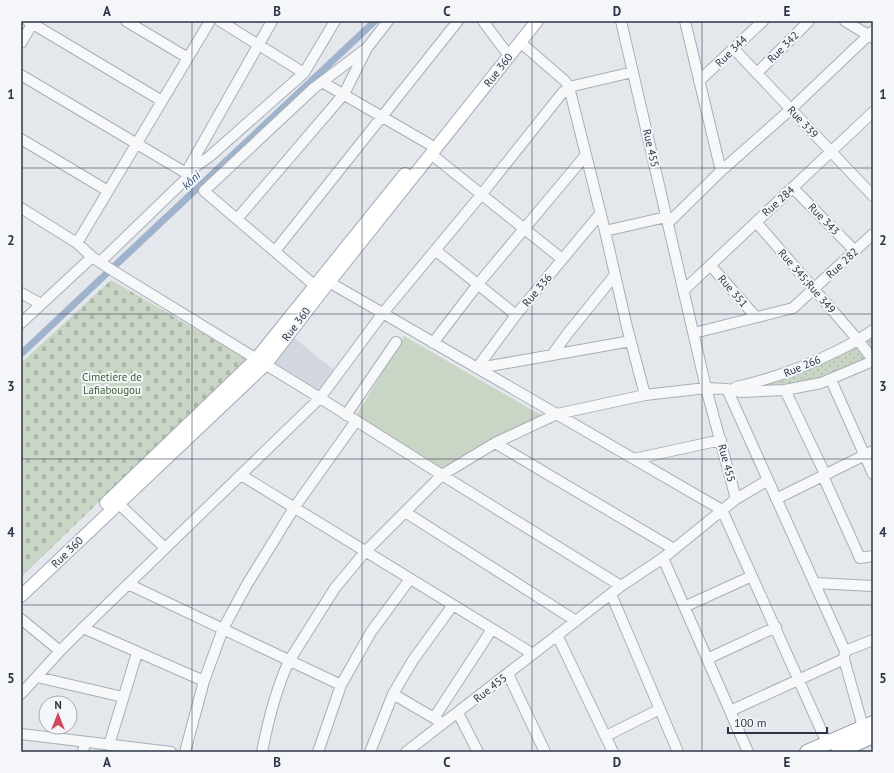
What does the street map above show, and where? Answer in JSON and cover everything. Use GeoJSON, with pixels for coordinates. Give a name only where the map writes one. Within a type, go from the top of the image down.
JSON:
{"type":"FeatureCollection","features":[{"type":"Feature","properties":{"kind":"highway"},"geometry":{"type":"LineString","coordinates":[[808,752],[832,748],[870,729]]}},
{"type":"Feature","properties":{"kind":"main road","name":"Rue 360"},"geometry":{"type":"LineString","coordinates":[[21,596],[261,362],[507,54],[530,21]]}},
{"type":"Feature","properties":{"kind":"main road","name":"Rue 360"},"geometry":{"type":"LineString","coordinates":[[507,54],[520,42],[537,21]]}},
{"type":"Feature","properties":{"kind":"main road","name":"Rue 360"},"geometry":{"type":"LineString","coordinates":[[21,585],[261,362]]}},
{"type":"Feature","properties":{"kind":"street"},"geometry":{"type":"LineString","coordinates":[[126,21],[188,58]]}},
{"type":"Feature","properties":{"kind":"street"},"geometry":{"type":"LineString","coordinates":[[76,244],[210,21]]}},
{"type":"Feature","properties":{"kind":"street"},"geometry":{"type":"LineString","coordinates":[[220,21],[304,73]]}},
{"type":"Feature","properties":{"kind":"street"},"geometry":{"type":"LineString","coordinates":[[186,173],[272,21]]}},
{"type":"Feature","properties":{"kind":"street"},"geometry":{"type":"LineString","coordinates":[[186,173],[209,157],[304,73],[335,21]]}},
{"type":"Feature","properties":{"kind":"street"},"geometry":{"type":"LineString","coordinates":[[237,219],[344,94],[367,48],[388,21]]}},
{"type":"Feature","properties":{"kind":"street"},"geometry":{"type":"LineString","coordinates":[[275,251],[458,21]]}},
{"type":"Feature","properties":{"kind":"street"},"geometry":{"type":"LineString","coordinates":[[483,21],[507,54]]}},
{"type":"Feature","properties":{"kind":"street","name":"Rue 455"},"geometry":{"type":"LineString","coordinates":[[407,752],[621,586],[663,558],[736,499],[706,388],[621,21]]}},
{"type":"Feature","properties":{"kind":"street"},"geometry":{"type":"LineString","coordinates":[[685,21],[721,171]]}},
{"type":"Feature","properties":{"kind":"street","name":"Rue 344"},"geometry":{"type":"LineString","coordinates":[[699,81],[763,21]]}},
{"type":"Feature","properties":{"kind":"street","name":"Rue 342"},"geometry":{"type":"LineString","coordinates":[[757,73],[809,21]]}},
{"type":"Feature","properties":{"kind":"street"},"geometry":{"type":"LineString","coordinates":[[605,231],[667,220],[872,35],[845,21]]}},
{"type":"Feature","properties":{"kind":"street"},"geometry":{"type":"LineString","coordinates":[[21,44],[32,22],[162,101]]}},
{"type":"Feature","properties":{"kind":"street"},"geometry":{"type":"LineString","coordinates":[[520,42],[565,81],[569,87],[645,395]]}},
{"type":"Feature","properties":{"kind":"street"},"geometry":{"type":"LineString","coordinates":[[367,48],[322,82],[204,190],[275,251],[322,286],[383,313],[722,510],[832,748]]}},
{"type":"Feature","properties":{"kind":"street","name":"Rue 339"},"geometry":{"type":"LineString","coordinates":[[734,49],[873,196]]}},
{"type":"Feature","properties":{"kind":"street"},"geometry":{"type":"LineString","coordinates":[[21,694],[83,628],[320,398],[383,313],[481,195],[563,92],[569,87],[633,72]]}},
{"type":"Feature","properties":{"kind":"street"},"geometry":{"type":"LineString","coordinates":[[21,75],[137,143],[189,176],[104,265],[41,304],[21,323]]}},
{"type":"Feature","properties":{"kind":"street"},"geometry":{"type":"LineString","coordinates":[[322,82],[382,117],[430,149],[481,195],[562,259]]}},
{"type":"Feature","properties":{"kind":"street","name":"Rue 284"},"geometry":{"type":"LineString","coordinates":[[684,290],[831,152],[871,119]]}},
{"type":"Feature","properties":{"kind":"street"},"geometry":{"type":"LineString","coordinates":[[21,139],[108,191]]}},
{"type":"Feature","properties":{"kind":"street"},"geometry":{"type":"LineString","coordinates":[[433,343],[478,284],[585,156]]}},
{"type":"Feature","properties":{"kind":"street","name":"Rue 343"},"geometry":{"type":"LineString","coordinates":[[793,188],[855,251]]}},
{"type":"Feature","properties":{"kind":"street"},"geometry":{"type":"LineString","coordinates":[[21,208],[76,244],[104,265],[621,586]]}},
{"type":"Feature","properties":{"kind":"street","name":"Rue 336"},"geometry":{"type":"LineString","coordinates":[[480,369],[516,315],[600,214]]}},
{"type":"Feature","properties":{"kind":"street","name":"Rue 345;Rue 349"},"geometry":{"type":"LineString","coordinates":[[756,222],[858,340],[873,361]]}},
{"type":"Feature","properties":{"kind":"street","name":"Rue 282"},"geometry":{"type":"LineString","coordinates":[[756,316],[793,308],[873,234]]}},
{"type":"Feature","properties":{"kind":"street"},"geometry":{"type":"LineString","coordinates":[[435,250],[516,315]]}},
{"type":"Feature","properties":{"kind":"street","name":"Rue 351"},"geometry":{"type":"LineString","coordinates":[[711,266],[756,316]]}},
{"type":"Feature","properties":{"kind":"street"},"geometry":{"type":"LineString","coordinates":[[552,355],[615,275]]}},
{"type":"Feature","properties":{"kind":"street"},"geometry":{"type":"LineString","coordinates":[[21,293],[41,304]]}},
{"type":"Feature","properties":{"kind":"street"},"geometry":{"type":"LineString","coordinates":[[694,333],[756,316]]}},
{"type":"Feature","properties":{"kind":"street","name":"Rue 266"},"geometry":{"type":"LineString","coordinates":[[727,389],[764,381],[799,369],[858,340],[873,330]]}},
{"type":"Feature","properties":{"kind":"street"},"geometry":{"type":"LineString","coordinates":[[480,369],[631,341]]}},
{"type":"Feature","properties":{"kind":"street"},"geometry":{"type":"LineString","coordinates":[[346,415],[396,342]]}},
{"type":"Feature","properties":{"kind":"street","name":"Rue 266"},"geometry":{"type":"LineString","coordinates":[[262,752],[273,707],[289,661],[335,588],[365,552],[442,475],[495,442],[557,414],[645,395],[706,388],[727,389],[741,392],[785,390],[822,383],[873,361]]}},
{"type":"Feature","properties":{"kind":"street"},"geometry":{"type":"LineString","coordinates":[[831,380],[869,453],[873,474]]}},
{"type":"Feature","properties":{"kind":"street"},"geometry":{"type":"LineString","coordinates":[[727,389],[815,583],[845,655],[870,729]]}},
{"type":"Feature","properties":{"kind":"street"},"geometry":{"type":"LineString","coordinates":[[785,390],[860,558],[873,556]]}},
{"type":"Feature","properties":{"kind":"street"},"geometry":{"type":"LineString","coordinates":[[185,752],[204,681],[223,629],[246,586],[294,508],[356,421]]}},
{"type":"Feature","properties":{"kind":"street"},"geometry":{"type":"LineString","coordinates":[[634,459],[721,440]]}},
{"type":"Feature","properties":{"kind":"street"},"geometry":{"type":"LineString","coordinates":[[495,442],[674,549]]}},
{"type":"Feature","properties":{"kind":"street"},"geometry":{"type":"LineString","coordinates":[[776,499],[869,453]]}},
{"type":"Feature","properties":{"kind":"street"},"geometry":{"type":"LineString","coordinates":[[241,475],[533,654]]}},
{"type":"Feature","properties":{"kind":"street"},"geometry":{"type":"LineString","coordinates":[[736,499],[768,480]]}},
{"type":"Feature","properties":{"kind":"street"},"geometry":{"type":"LineString","coordinates":[[118,503],[165,548]]}},
{"type":"Feature","properties":{"kind":"street"},"geometry":{"type":"LineString","coordinates":[[405,512],[576,621]]}},
{"type":"Feature","properties":{"kind":"street"},"geometry":{"type":"LineString","coordinates":[[663,558],[748,752]]}},
{"type":"Feature","properties":{"kind":"street"},"geometry":{"type":"LineString","coordinates":[[684,607],[752,576]]}},
{"type":"Feature","properties":{"kind":"street"},"geometry":{"type":"LineString","coordinates":[[318,752],[341,685],[371,632],[410,579]]}},
{"type":"Feature","properties":{"kind":"street"},"geometry":{"type":"LineString","coordinates":[[815,583],[873,586]]}},
{"type":"Feature","properties":{"kind":"street"},"geometry":{"type":"LineString","coordinates":[[128,584],[341,685]]}},
{"type":"Feature","properties":{"kind":"street"},"geometry":{"type":"LineString","coordinates":[[611,594],[678,752]]}},
{"type":"Feature","properties":{"kind":"street"},"geometry":{"type":"LineString","coordinates":[[370,752],[392,694],[413,660],[454,606]]}},
{"type":"Feature","properties":{"kind":"street"},"geometry":{"type":"LineString","coordinates":[[21,619],[60,651]]}},
{"type":"Feature","properties":{"kind":"street"},"geometry":{"type":"LineString","coordinates":[[707,659],[776,627]]}},
{"type":"Feature","properties":{"kind":"street"},"geometry":{"type":"LineString","coordinates":[[83,628],[137,653],[204,681]]}},
{"type":"Feature","properties":{"kind":"street"},"geometry":{"type":"LineString","coordinates":[[434,718],[492,629]]}},
{"type":"Feature","properties":{"kind":"street"},"geometry":{"type":"LineString","coordinates":[[557,635],[613,752]]}},
{"type":"Feature","properties":{"kind":"street"},"geometry":{"type":"LineString","coordinates":[[730,711],[800,679],[873,640]]}},
{"type":"Feature","properties":{"kind":"street"},"geometry":{"type":"LineString","coordinates":[[109,745],[137,653]]}},
{"type":"Feature","properties":{"kind":"street"},"geometry":{"type":"LineString","coordinates":[[508,674],[545,752]]}},
{"type":"Feature","properties":{"kind":"street"},"geometry":{"type":"LineString","coordinates":[[37,677],[124,697]]}},
{"type":"Feature","properties":{"kind":"street"},"geometry":{"type":"LineString","coordinates":[[392,694],[444,723]]}},
{"type":"Feature","properties":{"kind":"street"},"geometry":{"type":"LineString","coordinates":[[606,736],[660,709]]}},
{"type":"Feature","properties":{"kind":"street"},"geometry":{"type":"LineString","coordinates":[[458,713],[478,752]]}},
{"type":"Feature","properties":{"kind":"street"},"geometry":{"type":"LineString","coordinates":[[21,734],[84,747],[109,745],[172,752]]}},
{"type":"Feature","properties":{"kind":"shaded area"},"geometry":{"type":"Polygon","coordinates":[[[293,337],[335,371],[320,392],[271,362],[293,337]]]}},
{"type":"Feature","properties":{"kind":"green space","name":"Cimetiere de Lafiabougou"},"geometry":{"type":"Polygon","coordinates":[[[111,280],[247,359],[21,577],[21,363],[111,280]]]}},
{"type":"Feature","properties":{"kind":"green space"},"geometry":{"type":"Polygon","coordinates":[[[873,331],[873,358],[851,369],[801,384],[747,390],[873,331]]]}},
{"type":"Feature","properties":{"kind":"green space"},"geometry":{"type":"Polygon","coordinates":[[[404,336],[546,418],[443,470],[356,416],[404,336]]]}},
{"type":"Feature","properties":{"kind":"waterway","name":"kôni"},"geometry":{"type":"LineString","coordinates":[[21,354],[375,21]]}}]}
